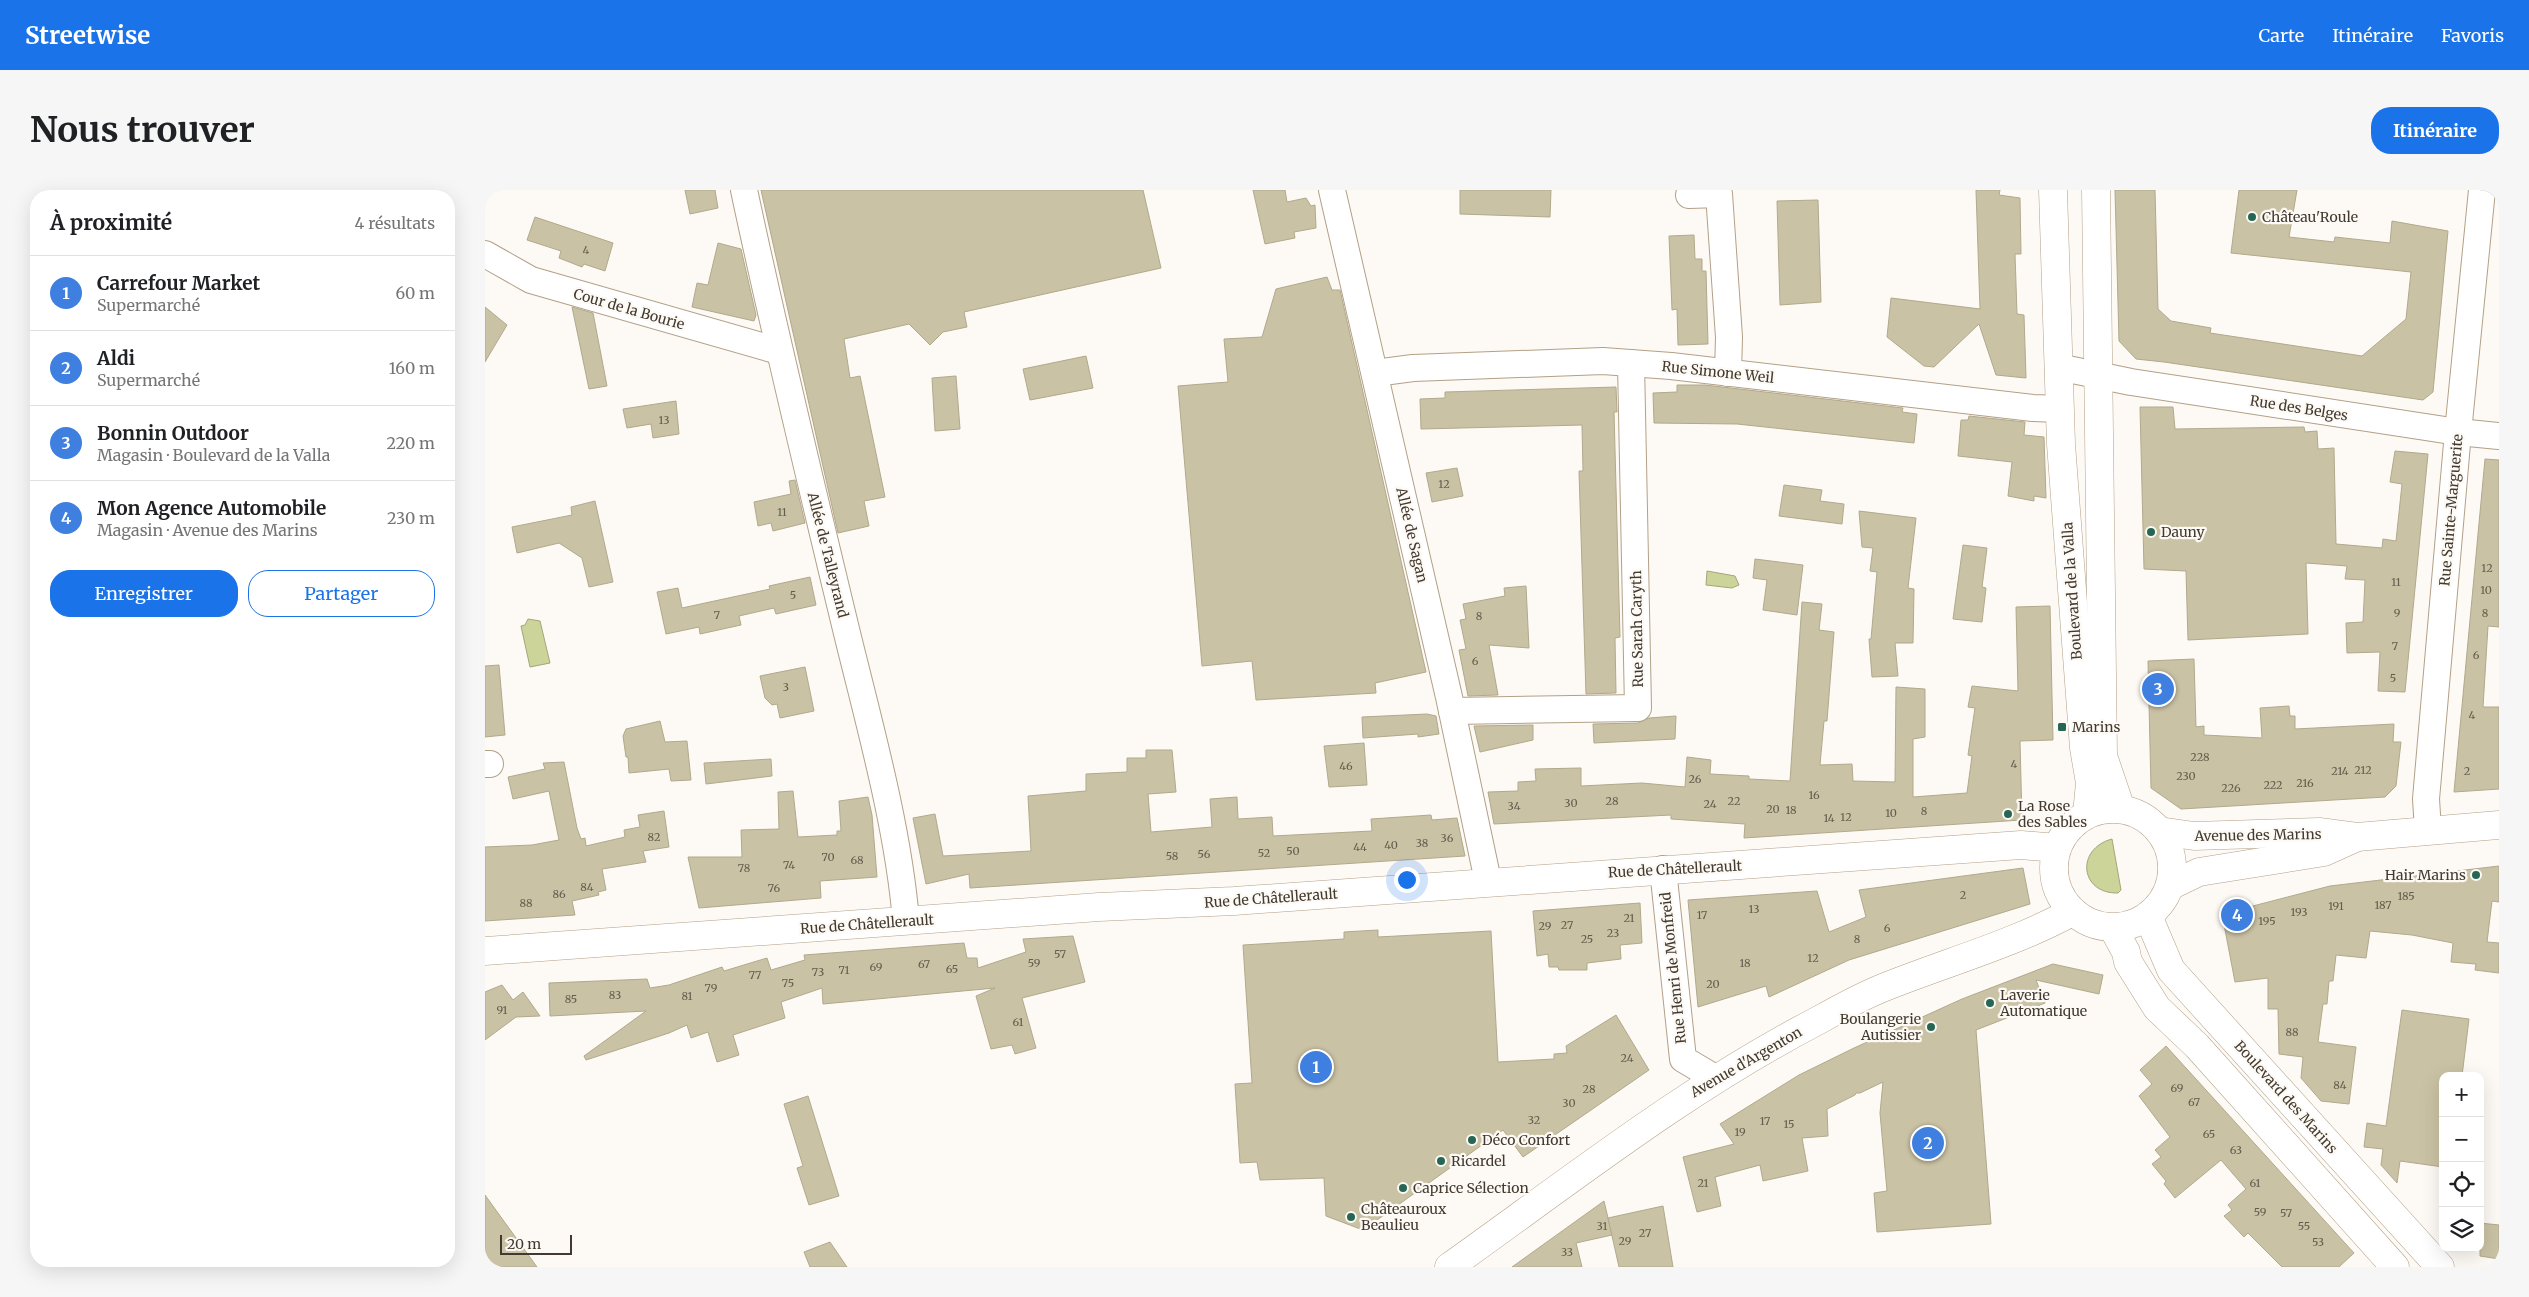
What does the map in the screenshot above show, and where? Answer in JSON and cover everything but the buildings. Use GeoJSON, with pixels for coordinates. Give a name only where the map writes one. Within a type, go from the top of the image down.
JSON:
{"type":"FeatureCollection","features":[{"type":"Feature","properties":{"kind":"main road","name":"Boulevard de la Valla"},"geometry":{"type":"LineString","coordinates":[[2053,190],[2060,409],[2084,748],[2090,783],[2087,814]]}},
{"type":"Feature","properties":{"kind":"main road","name":"Boulevard de la Valla"},"geometry":{"type":"LineString","coordinates":[[2096,190],[2103,756],[2121,809]]}},
{"type":"Feature","properties":{"kind":"main road"},"geometry":{"type":"LineString","coordinates":[[2107,809],[2121,809],[2136,813],[2159,831],[2169,848],[2173,867],[2170,886],[2161,903],[2148,916],[2131,925],[2113,928],[2091,923],[2072,912],[2061,898],[2055,882],[2053,865],[2057,848],[2065,833],[2087,814],[2107,809]]}},
{"type":"Feature","properties":{"kind":"main road","name":"Avenue des Marins"},"geometry":{"type":"LineString","coordinates":[[2159,831],[2194,836],[2319,832],[2357,837],[2499,825]]}},
{"type":"Feature","properties":{"kind":"main road","name":"Avenue des Marins"},"geometry":{"type":"LineString","coordinates":[[2170,886],[2199,872],[2323,852],[2357,837]]}},
{"type":"Feature","properties":{"kind":"main road","name":"Rue de Châtellerault"},"geometry":{"type":"LineString","coordinates":[[485,951],[1099,907],[1234,901],[2021,844],[2057,848]]}},
{"type":"Feature","properties":{"kind":"main road","name":"Avenue d'Argenton"},"geometry":{"type":"LineString","coordinates":[[1449,1267],[1655,1118],[1715,1078],[1818,1020],[1888,986],[2040,930],[2072,912]]}},
{"type":"Feature","properties":{"kind":"main road","name":"Boulevard des Marins"},"geometry":{"type":"LineString","coordinates":[[2148,916],[2171,970],[2440,1267]]}},
{"type":"Feature","properties":{"kind":"main road"},"geometry":{"type":"LineString","coordinates":[[2113,928],[2126,952],[2128,962],[2157,1008],[2197,1046],[2395,1267]]}},
{"type":"Feature","properties":{"kind":"street","name":"Allée de Talleyrand"},"geometry":{"type":"LineString","coordinates":[[744,190],[779,352],[875,748],[903,880],[906,921]]}},
{"type":"Feature","properties":{"kind":"street","name":"Allée de Sagan"},"geometry":{"type":"LineString","coordinates":[[1332,190],[1452,711],[1487,868],[1488,882]]}},
{"type":"Feature","properties":{"kind":"street","name":"Rue Sainte-Marguerite"},"geometry":{"type":"LineString","coordinates":[[2428,830],[2427,789],[2458,432],[2482,190]]}},
{"type":"Feature","properties":{"kind":"street"},"geometry":{"type":"LineString","coordinates":[[1689,195],[1719,194],[1729,337],[1728,373]]}},
{"type":"Feature","properties":{"kind":"street","name":"Cour de la Bourie"},"geometry":{"type":"LineString","coordinates":[[485,254],[531,280],[779,352]]}},
{"type":"Feature","properties":{"kind":"street","name":"Rue Simone Weil"},"geometry":{"type":"LineString","coordinates":[[1375,372],[1423,367],[1603,361],[1728,373],[2033,408],[2060,409]]}},
{"type":"Feature","properties":{"kind":"street","name":"Rue Sarah Caryth"},"geometry":{"type":"LineString","coordinates":[[1452,711],[1638,708],[1631,363]]}},
{"type":"Feature","properties":{"kind":"street"},"geometry":{"type":"LineString","coordinates":[[2058,367],[2099,376]]}},
{"type":"Feature","properties":{"kind":"street","name":"Rue des Belges"},"geometry":{"type":"LineString","coordinates":[[2099,376],[2458,432],[2499,436]]}},
{"type":"Feature","properties":{"kind":"street","name":"Rue Henri de Monfreid"},"geometry":{"type":"LineString","coordinates":[[1663,869],[1683,1059],[1715,1078]]}},
{"type":"Feature","properties":{"kind":"shaded area"},"geometry":{"type":"Polygon","coordinates":[[[1707,571],[1735,576],[1739,585],[1732,588],[1706,585],[1707,571]]]}},
{"type":"Feature","properties":{"kind":"shaded area"},"geometry":{"type":"Polygon","coordinates":[[[528,619],[540,621],[550,663],[530,667],[521,626],[525,625],[528,619]]]}},
{"type":"Feature","properties":{"kind":"shaded area"},"geometry":{"type":"Polygon","coordinates":[[[2112,839],[2121,890],[2118,893],[2105,891],[2096,886],[2090,879],[2087,870],[2092,852],[2100,844],[2112,839]]]}},
{"type":"Feature","properties":{"kind":"place","name":"Château'Roule"},"geometry":{"type":"Point","coordinates":[2252,217]}},
{"type":"Feature","properties":{"kind":"place","name":"Dauny"},"geometry":{"type":"Point","coordinates":[2151,532]}},
{"type":"Feature","properties":{"kind":"place","name":"Bonnin Outdoor"},"geometry":{"type":"Point","coordinates":[2158,689]}},
{"type":"Feature","properties":{"kind":"place","name":"Marins"},"geometry":{"type":"Point","coordinates":[2062,727]}},
{"type":"Feature","properties":{"kind":"place","name":"La Rose des Sables"},"geometry":{"type":"Point","coordinates":[2008,814]}},
{"type":"Feature","properties":{"kind":"place","name":"Hair Marins"},"geometry":{"type":"Point","coordinates":[2476,875]}},
{"type":"Feature","properties":{"kind":"place","name":"Mon Agence Automobile"},"geometry":{"type":"Point","coordinates":[2237,915]}},
{"type":"Feature","properties":{"kind":"place","name":"Laverie Automatique"},"geometry":{"type":"Point","coordinates":[1990,1003]}},
{"type":"Feature","properties":{"kind":"place","name":"Boulangerie Autissier"},"geometry":{"type":"Point","coordinates":[1931,1027]}},
{"type":"Feature","properties":{"kind":"place","name":"Carrefour Market"},"geometry":{"type":"Point","coordinates":[1316,1067]}},
{"type":"Feature","properties":{"kind":"place","name":"Déco Confort"},"geometry":{"type":"Point","coordinates":[1472,1140]}},
{"type":"Feature","properties":{"kind":"place","name":"Aldi"},"geometry":{"type":"Point","coordinates":[1928,1143]}},
{"type":"Feature","properties":{"kind":"place","name":"Ricardel"},"geometry":{"type":"Point","coordinates":[1441,1161]}},
{"type":"Feature","properties":{"kind":"place","name":"Caprice Sélection"},"geometry":{"type":"Point","coordinates":[1403,1188]}},
{"type":"Feature","properties":{"kind":"place","name":"Châteauroux Beaulieu"},"geometry":{"type":"Point","coordinates":[1351,1217]}}]}
